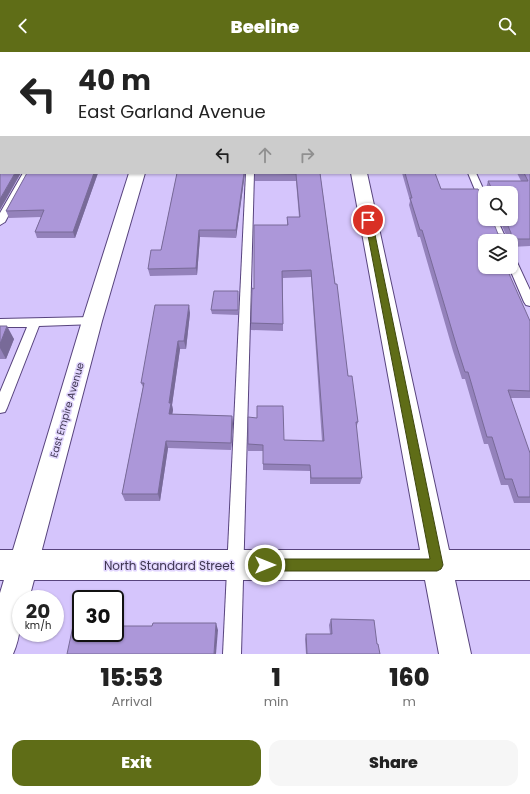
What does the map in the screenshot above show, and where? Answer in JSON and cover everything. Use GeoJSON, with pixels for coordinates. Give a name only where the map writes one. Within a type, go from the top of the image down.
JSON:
{"type":"FeatureCollection","features":[{"type":"Feature","properties":{"kind":"street","name":"East Empire Avenue"},"geometry":{"type":"LineString","coordinates":[[0,647],[11,565],[92,321],[137,174]]}},
{"type":"Feature","properties":{"kind":"street"},"geometry":{"type":"LineString","coordinates":[[359,174],[455,654]]}},
{"type":"Feature","properties":{"kind":"street","name":"North Standard Street"},"geometry":{"type":"LineString","coordinates":[[11,565],[530,565]]}},
{"type":"Feature","properties":{"kind":"lane"},"geometry":{"type":"LineString","coordinates":[[0,222],[26,174]]}},
{"type":"Feature","properties":{"kind":"lane"},"geometry":{"type":"LineString","coordinates":[[232,654],[234,565],[250,174]]}},
{"type":"Feature","properties":{"kind":"lane"},"geometry":{"type":"LineString","coordinates":[[472,174],[478,186]]}},
{"type":"Feature","properties":{"kind":"lane"},"geometry":{"type":"LineString","coordinates":[[517,274],[530,302]]}},
{"type":"Feature","properties":{"kind":"lane"},"geometry":{"type":"LineString","coordinates":[[0,323],[92,321]]}},
{"type":"Feature","properties":{"kind":"lane"},"geometry":{"type":"LineString","coordinates":[[0,408],[35,322]]}},
{"type":"Feature","properties":{"kind":"building"},"geometry":{"type":"Polygon","coordinates":[[[0,174],[14,174],[0,199],[0,174]]]}},
{"type":"Feature","properties":{"kind":"building"},"geometry":{"type":"Polygon","coordinates":[[[26,174],[94,174],[73,232],[35,232],[44,210],[6,211],[26,174]]]}},
{"type":"Feature","properties":{"kind":"building"},"geometry":{"type":"Polygon","coordinates":[[[177,174],[244,174],[236,230],[199,230],[196,268],[148,269],[151,250],[161,250],[177,174]]]}},
{"type":"Feature","properties":{"kind":"building"},"geometry":{"type":"Polygon","coordinates":[[[296,174],[320,174],[335,284],[337,284],[348,376],[352,376],[358,422],[356,422],[362,478],[311,478],[310,465],[263,464],[263,445],[248,444],[248,417],[257,418],[257,406],[283,406],[284,440],[324,441],[311,270],[282,271],[283,324],[251,323],[252,288],[254,289],[254,225],[288,225],[287,217],[300,217],[296,174]]]}},
{"type":"Feature","properties":{"kind":"building"},"geometry":{"type":"Polygon","coordinates":[[[405,174],[435,174],[441,189],[478,189],[478,226],[495,226],[498,234],[478,234],[478,274],[509,274],[530,321],[530,391],[508,390],[530,453],[530,497],[518,497],[512,479],[505,479],[492,437],[487,437],[468,372],[465,372],[422,230],[420,230],[410,198],[412,198],[405,174]]]}},
{"type":"Feature","properties":{"kind":"building"},"geometry":{"type":"Polygon","coordinates":[[[524,174],[530,174],[530,239],[518,239],[518,234],[511,234],[508,226],[518,226],[518,186],[490,186],[488,181],[528,181],[524,174]]]}},
{"type":"Feature","properties":{"kind":"building"},"geometry":{"type":"Polygon","coordinates":[[[214,291],[238,291],[238,310],[211,310],[214,291]]]}},
{"type":"Feature","properties":{"kind":"building"},"geometry":{"type":"Polygon","coordinates":[[[155,305],[189,305],[184,341],[178,341],[169,403],[171,403],[169,414],[232,416],[231,443],[166,441],[158,494],[122,494],[144,383],[141,383],[155,305]]]}},
{"type":"Feature","properties":{"kind":"building"},"geometry":{"type":"Polygon","coordinates":[[[0,326],[7,326],[0,344],[0,326]]]}},
{"type":"Feature","properties":{"kind":"building"},"geometry":{"type":"Polygon","coordinates":[[[331,619],[374,620],[377,644],[380,654],[307,654],[306,634],[332,634],[331,619]]]}},
{"type":"Feature","properties":{"kind":"building"},"geometry":{"type":"Polygon","coordinates":[[[153,623],[216,623],[214,654],[67,654],[72,631],[72,642],[124,642],[124,626],[152,626],[153,623]]]}},
{"type":"Feature","properties":{"kind":"route"},"geometry":{"type":"LineString","coordinates":[[265,565],[437,565],[368,220]]}}]}
